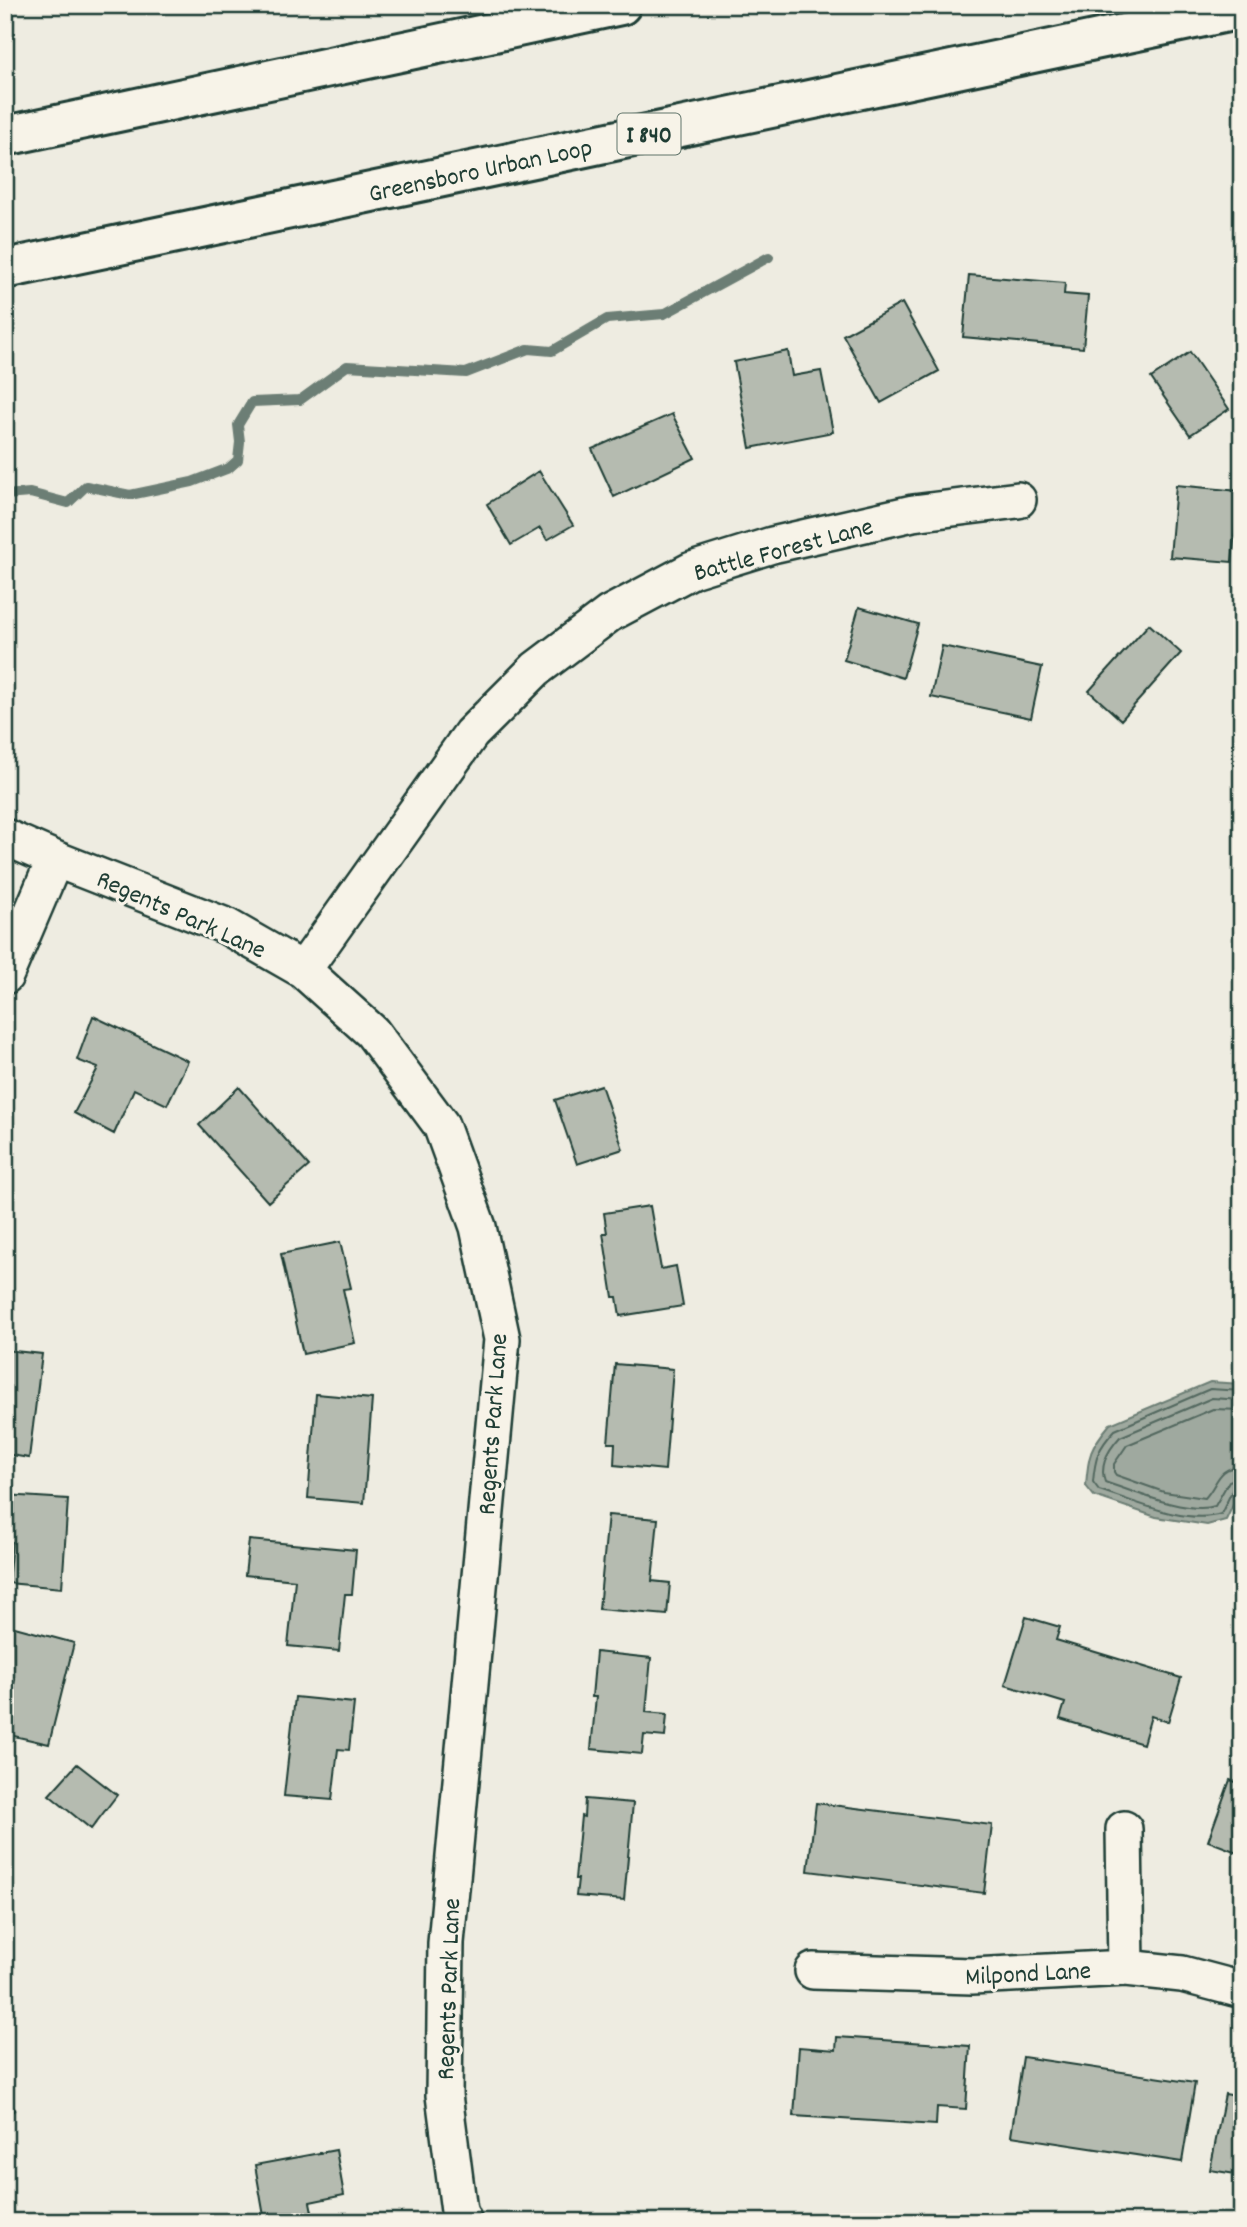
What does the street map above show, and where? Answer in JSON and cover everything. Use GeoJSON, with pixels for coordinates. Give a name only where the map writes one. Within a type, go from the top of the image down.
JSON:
{"type":"FeatureCollection","features":[{"type":"Feature","properties":{"kind":"highway"},"geometry":{"type":"LineString","coordinates":[[5,136],[621,5]]}},
{"type":"Feature","properties":{"kind":"highway","name":"Greensboro Urban Loop"},"geometry":{"type":"LineString","coordinates":[[5,269],[1242,9]]}},
{"type":"Feature","properties":{"kind":"street","name":"Battle Forest Lane"},"geometry":{"type":"LineString","coordinates":[[303,970],[471,734],[536,669],[608,614],[692,570],[772,545],[913,513],[1018,500]]}},
{"type":"Feature","properties":{"kind":"street","name":"Regents Park Lane"},"geometry":{"type":"LineString","coordinates":[[5,836],[55,859],[226,926],[303,970],[372,1031],[440,1125],[478,1227],[502,1339],[446,1943],[444,2095],[459,2211],[464,2222]]}},
{"type":"Feature","properties":{"kind":"street"},"geometry":{"type":"LineString","coordinates":[[5,976],[55,859]]}},
{"type":"Feature","properties":{"kind":"street"},"geometry":{"type":"LineString","coordinates":[[1124,1829],[1126,1968]]}},
{"type":"Feature","properties":{"kind":"street","name":"Milpond Lane"},"geometry":{"type":"LineString","coordinates":[[813,1971],[972,1976],[1126,1968],[1182,1974],[1242,1990]]}},
{"type":"Feature","properties":{"kind":"water"},"geometry":{"type":"Polygon","coordinates":[[[1210,1382],[1242,1384],[1242,1486],[1226,1520],[1207,1525],[1156,1517],[1094,1496],[1086,1486],[1089,1459],[1098,1439],[1110,1424],[1210,1382]]]}},
{"type":"Feature","properties":{"kind":"building"},"geometry":{"type":"Polygon","coordinates":[[[969,275],[1065,283],[1064,294],[1088,296],[1083,348],[963,337],[969,275]]]}},
{"type":"Feature","properties":{"kind":"building"},"geometry":{"type":"Polygon","coordinates":[[[902,303],[939,371],[881,403],[843,335],[902,303]]]}},
{"type":"Feature","properties":{"kind":"building"},"geometry":{"type":"Polygon","coordinates":[[[788,351],[792,376],[821,371],[833,432],[750,448],[734,362],[788,351]]]}},
{"type":"Feature","properties":{"kind":"building"},"geometry":{"type":"Polygon","coordinates":[[[1190,352],[1229,409],[1190,435],[1151,378],[1190,352]]]}},
{"type":"Feature","properties":{"kind":"building"},"geometry":{"type":"Polygon","coordinates":[[[672,414],[695,458],[614,497],[592,449],[672,414]]]}},
{"type":"Feature","properties":{"kind":"building"},"geometry":{"type":"Polygon","coordinates":[[[539,471],[573,525],[547,540],[540,528],[511,545],[487,504],[539,471]]]}},
{"type":"Feature","properties":{"kind":"building"},"geometry":{"type":"Polygon","coordinates":[[[1176,485],[1239,491],[1232,562],[1170,557],[1176,485]]]}},
{"type":"Feature","properties":{"kind":"building"},"geometry":{"type":"Polygon","coordinates":[[[859,607],[918,624],[903,678],[844,660],[859,607]]]}},
{"type":"Feature","properties":{"kind":"building"},"geometry":{"type":"Polygon","coordinates":[[[1149,624],[1181,653],[1121,720],[1089,691],[1149,624]]]}},
{"type":"Feature","properties":{"kind":"building"},"geometry":{"type":"Polygon","coordinates":[[[942,646],[1042,667],[1031,718],[931,697],[942,646]]]}},
{"type":"Feature","properties":{"kind":"building"},"geometry":{"type":"Polygon","coordinates":[[[93,1016],[188,1061],[167,1105],[134,1089],[114,1134],[74,1113],[98,1068],[77,1060],[93,1016]]]}},
{"type":"Feature","properties":{"kind":"building"},"geometry":{"type":"Polygon","coordinates":[[[601,1085],[623,1149],[577,1164],[555,1100],[601,1085]]]}},
{"type":"Feature","properties":{"kind":"building"},"geometry":{"type":"Polygon","coordinates":[[[239,1087],[309,1166],[268,1202],[199,1125],[239,1087]]]}},
{"type":"Feature","properties":{"kind":"building"},"geometry":{"type":"Polygon","coordinates":[[[650,1206],[661,1269],[676,1266],[683,1306],[620,1316],[617,1297],[613,1297],[603,1233],[607,1233],[604,1213],[650,1206]]]}},
{"type":"Feature","properties":{"kind":"building"},"geometry":{"type":"Polygon","coordinates":[[[340,1242],[351,1288],[343,1289],[355,1343],[303,1354],[281,1254],[340,1242]]]}},
{"type":"Feature","properties":{"kind":"building"},"geometry":{"type":"Polygon","coordinates":[[[5,1350],[42,1354],[29,1458],[5,1454],[5,1350]]]}},
{"type":"Feature","properties":{"kind":"building"},"geometry":{"type":"Polygon","coordinates":[[[615,1364],[673,1369],[665,1470],[614,1465],[615,1443],[608,1443],[615,1364]]]}},
{"type":"Feature","properties":{"kind":"building"},"geometry":{"type":"Polygon","coordinates":[[[316,1394],[372,1399],[364,1503],[308,1498],[316,1394]]]}},
{"type":"Feature","properties":{"kind":"building"},"geometry":{"type":"Polygon","coordinates":[[[5,1495],[68,1499],[62,1588],[8,1583],[12,1542],[5,1542],[5,1495]]]}},
{"type":"Feature","properties":{"kind":"building"},"geometry":{"type":"Polygon","coordinates":[[[608,1515],[658,1519],[652,1581],[670,1583],[667,1615],[599,1609],[608,1515]]]}},
{"type":"Feature","properties":{"kind":"building"},"geometry":{"type":"Polygon","coordinates":[[[249,1540],[356,1550],[352,1594],[345,1594],[339,1651],[288,1646],[295,1580],[245,1575],[249,1540]]]}},
{"type":"Feature","properties":{"kind":"building"},"geometry":{"type":"Polygon","coordinates":[[[1026,1617],[1060,1627],[1056,1640],[1181,1678],[1168,1722],[1151,1716],[1143,1744],[1060,1719],[1065,1703],[1005,1685],[1026,1617]]]}},
{"type":"Feature","properties":{"kind":"building"},"geometry":{"type":"Polygon","coordinates":[[[11,1626],[74,1643],[49,1744],[5,1734],[5,1721],[15,1679],[5,1676],[5,1648],[11,1626]]]}},
{"type":"Feature","properties":{"kind":"building"},"geometry":{"type":"Polygon","coordinates":[[[596,1652],[651,1658],[646,1712],[667,1714],[665,1737],[644,1735],[642,1754],[591,1749],[596,1697],[592,1697],[596,1652]]]}},
{"type":"Feature","properties":{"kind":"building"},"geometry":{"type":"Polygon","coordinates":[[[295,1697],[354,1703],[349,1750],[338,1749],[332,1800],[284,1796],[295,1697]]]}},
{"type":"Feature","properties":{"kind":"building"},"geometry":{"type":"Polygon","coordinates":[[[77,1764],[117,1795],[91,1829],[49,1795],[77,1764]]]}},
{"type":"Feature","properties":{"kind":"building"},"geometry":{"type":"Polygon","coordinates":[[[1230,1780],[1242,1784],[1242,1854],[1208,1841],[1230,1780]]]}},
{"type":"Feature","properties":{"kind":"building"},"geometry":{"type":"Polygon","coordinates":[[[585,1799],[633,1803],[624,1900],[576,1896],[578,1879],[575,1879],[585,1799]]]}},
{"type":"Feature","properties":{"kind":"building"},"geometry":{"type":"Polygon","coordinates":[[[816,1803],[992,1825],[984,1893],[808,1871],[816,1803]]]}},
{"type":"Feature","properties":{"kind":"building"},"geometry":{"type":"Polygon","coordinates":[[[837,2037],[970,2046],[966,2109],[937,2107],[936,2125],[794,2116],[799,2047],[836,2050],[837,2037]]]}},
{"type":"Feature","properties":{"kind":"building"},"geometry":{"type":"Polygon","coordinates":[[[1023,2057],[1195,2083],[1182,2162],[1011,2136],[1023,2057]]]}},
{"type":"Feature","properties":{"kind":"building"},"geometry":{"type":"Polygon","coordinates":[[[1225,2094],[1242,2097],[1242,2175],[1210,2170],[1225,2094]]]}},
{"type":"Feature","properties":{"kind":"building"},"geometry":{"type":"Polygon","coordinates":[[[5,2100],[15,2109],[5,2120],[5,2100]]]}},
{"type":"Feature","properties":{"kind":"building"},"geometry":{"type":"Polygon","coordinates":[[[336,2150],[344,2195],[310,2202],[314,2222],[265,2222],[255,2165],[336,2150]]]}},
{"type":"Feature","properties":{"kind":"waterway"},"geometry":{"type":"LineString","coordinates":[[5,495],[30,493],[68,503],[86,486],[130,495],[192,482],[229,468],[238,460],[238,425],[252,402],[300,400],[347,366],[466,373],[528,349],[552,351],[607,319],[664,314],[769,257]]}}]}
